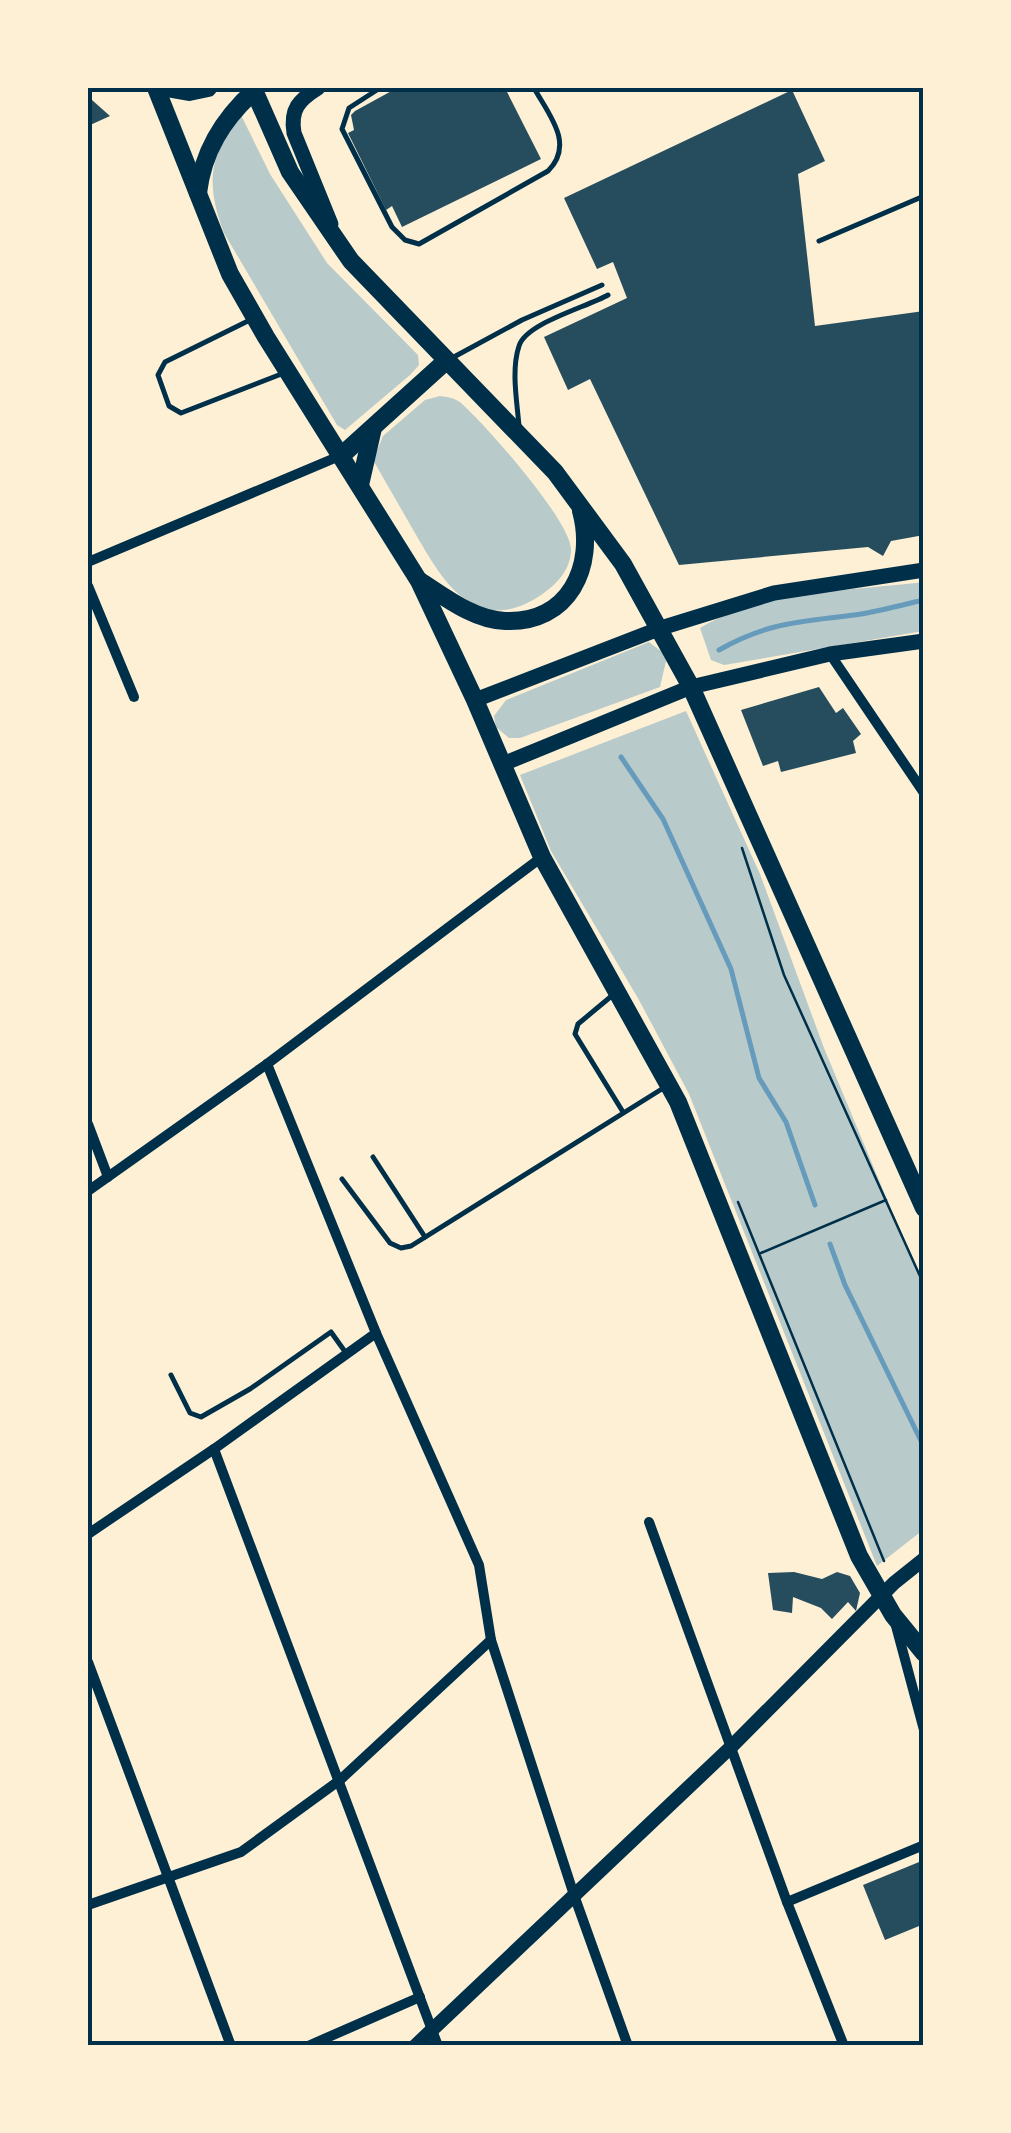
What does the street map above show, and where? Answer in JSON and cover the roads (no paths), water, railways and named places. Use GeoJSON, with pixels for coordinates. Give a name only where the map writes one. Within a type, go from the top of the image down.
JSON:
{"type":"FeatureCollection","features":[{"type":"Feature","properties":{"kind":"main road"},"geometry":{"type":"LineString","coordinates":[[156,88],[230,274],[419,581],[542,857],[669,1084],[858,1556],[888,1590],[893,1615],[924,1653]]}},
{"type":"Feature","properties":{"kind":"main road"},"geometry":{"type":"LineString","coordinates":[[166,88],[189,92],[208,88]]}},
{"type":"Feature","properties":{"kind":"main road"},"geometry":{"type":"LineString","coordinates":[[318,88],[296,104],[292,120],[336,240]]}},
{"type":"Feature","properties":{"kind":"main road"},"geometry":{"type":"LineString","coordinates":[[198,196],[203,166],[215,138],[226,120],[256,89],[290,172],[362,274],[556,472],[622,564],[691,687],[924,1208]]}},
{"type":"Feature","properties":{"kind":"main road"},"geometry":{"type":"LineString","coordinates":[[342,456],[446,361]]}},
{"type":"Feature","properties":{"kind":"main road"},"geometry":{"type":"LineString","coordinates":[[360,485],[373,428]]}},
{"type":"Feature","properties":{"kind":"main road"},"geometry":{"type":"LineString","coordinates":[[419,581],[492,618],[524,620],[551,608],[573,588],[586,557],[586,535],[578,503]]}},
{"type":"Feature","properties":{"kind":"main road"},"geometry":{"type":"LineString","coordinates":[[475,700],[661,628],[774,593],[924,570]]}},
{"type":"Feature","properties":{"kind":"main road"},"geometry":{"type":"LineString","coordinates":[[503,764],[691,687],[830,654],[924,641]]}},
{"type":"Feature","properties":{"kind":"street"},"geometry":{"type":"LineString","coordinates":[[88,562],[342,456]]}},
{"type":"Feature","properties":{"kind":"street"},"geometry":{"type":"LineString","coordinates":[[88,586],[134,697]]}},
{"type":"Feature","properties":{"kind":"street"},"geometry":{"type":"LineString","coordinates":[[830,654],[924,793]]}},
{"type":"Feature","properties":{"kind":"street"},"geometry":{"type":"LineString","coordinates":[[88,1191],[268,1064],[542,857]]}},
{"type":"Feature","properties":{"kind":"street"},"geometry":{"type":"LineString","coordinates":[[268,1064],[376,1333],[479,1565],[491,1640],[574,1896],[628,2046]]}},
{"type":"Feature","properties":{"kind":"street"},"geometry":{"type":"LineString","coordinates":[[88,1124],[108,1177]]}},
{"type":"Feature","properties":{"kind":"street"},"geometry":{"type":"LineString","coordinates":[[88,1534],[214,1450],[376,1333]]}},
{"type":"Feature","properties":{"kind":"street"},"geometry":{"type":"LineString","coordinates":[[214,1450],[438,2046]]}},
{"type":"Feature","properties":{"kind":"street"},"geometry":{"type":"LineString","coordinates":[[649,1522],[787,1902],[844,2046]]}},
{"type":"Feature","properties":{"kind":"street"},"geometry":{"type":"LineString","coordinates":[[415,2046],[924,1558]]}},
{"type":"Feature","properties":{"kind":"street"},"geometry":{"type":"LineString","coordinates":[[893,1615],[924,1730]]}},
{"type":"Feature","properties":{"kind":"street"},"geometry":{"type":"LineString","coordinates":[[88,1905],[240,1852],[340,1780],[491,1640]]}},
{"type":"Feature","properties":{"kind":"street"},"geometry":{"type":"LineString","coordinates":[[88,1662],[230,2046]]}},
{"type":"Feature","properties":{"kind":"street"},"geometry":{"type":"LineString","coordinates":[[787,1902],[924,1845]]}},
{"type":"Feature","properties":{"kind":"street"},"geometry":{"type":"LineString","coordinates":[[308,2046],[420,1997]]}},
{"type":"Feature","properties":{"kind":"lane"},"geometry":{"type":"LineString","coordinates":[[380,88],[349,108],[342,129],[392,227],[405,240],[419,244],[548,171],[559,159],[559,134],[534,88]]}},
{"type":"Feature","properties":{"kind":"lane"},"geometry":{"type":"LineString","coordinates":[[819,241],[924,196]]}},
{"type":"Feature","properties":{"kind":"lane"},"geometry":{"type":"LineString","coordinates":[[446,361],[522,320],[602,285]]}},
{"type":"Feature","properties":{"kind":"lane"},"geometry":{"type":"LineString","coordinates":[[519,434],[519,342],[540,325],[608,295]]}},
{"type":"Feature","properties":{"kind":"lane"},"geometry":{"type":"LineString","coordinates":[[255,318],[165,362],[158,375],[169,406],[181,413],[288,371]]}},
{"type":"Feature","properties":{"kind":"lane"},"geometry":{"type":"LineString","coordinates":[[616,992],[578,1024],[575,1034],[624,1112]]}},
{"type":"Feature","properties":{"kind":"lane"},"geometry":{"type":"LineString","coordinates":[[342,1180],[390,1243],[401,1248],[425,1238],[669,1084]]}},
{"type":"Feature","properties":{"kind":"lane"},"geometry":{"type":"LineString","coordinates":[[373,1156],[425,1238]]}},
{"type":"Feature","properties":{"kind":"lane"},"geometry":{"type":"LineString","coordinates":[[171,1375],[190,1413],[202,1417],[250,1389],[331,1332],[348,1356]]}},
{"type":"Feature","properties":{"kind":"waterway"},"geometry":{"type":"LineString","coordinates":[[719,650],[785,625],[924,600]]}},
{"type":"Feature","properties":{"kind":"waterway"},"geometry":{"type":"LineString","coordinates":[[621,757],[663,819],[731,969],[759,1078],[786,1122],[815,1205]]}},
{"type":"Feature","properties":{"kind":"waterway"},"geometry":{"type":"LineString","coordinates":[[830,1244],[845,1285],[924,1447]]}}]}
